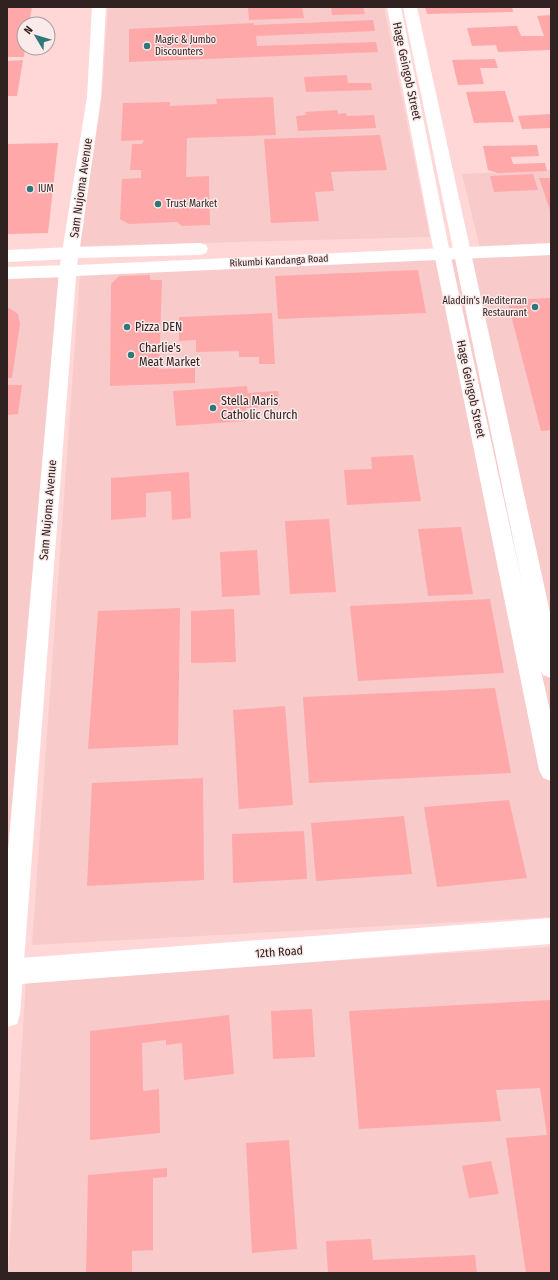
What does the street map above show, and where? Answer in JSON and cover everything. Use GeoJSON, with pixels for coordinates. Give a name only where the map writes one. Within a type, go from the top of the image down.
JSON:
{"type":"FeatureCollection","features":[{"type":"Feature","properties":{"kind":"street","name":"Sam Nujoma Avenue"},"geometry":{"type":"LineString","coordinates":[[7,1014],[9,972],[70,262],[94,98],[99,7]]}},
{"type":"Feature","properties":{"kind":"street","name":"Hage Geingob Street"},"geometry":{"type":"LineString","coordinates":[[394,7],[551,668]]}},
{"type":"Feature","properties":{"kind":"street","name":"Hage Geingob Street"},"geometry":{"type":"LineString","coordinates":[[410,7],[451,247],[551,770]]}},
{"type":"Feature","properties":{"kind":"street","name":"Rikumbi Kandanga Road"},"geometry":{"type":"LineString","coordinates":[[7,273],[70,262],[451,247],[551,238]]}},
{"type":"Feature","properties":{"kind":"street","name":"Rikumbi Kandanga Road"},"geometry":{"type":"LineString","coordinates":[[451,247],[551,249]]}},
{"type":"Feature","properties":{"kind":"street","name":"Rikumbi Kandanga Road"},"geometry":{"type":"LineString","coordinates":[[7,256],[70,262]]}},
{"type":"Feature","properties":{"kind":"street","name":"12th Road"},"geometry":{"type":"LineString","coordinates":[[9,972],[551,931]]}},
{"type":"Feature","properties":{"kind":"shaded area"},"geometry":{"type":"Polygon","coordinates":[[[108,7],[384,7],[430,237],[80,246],[102,95],[108,7]]]}},
{"type":"Feature","properties":{"kind":"shaded area"},"geometry":{"type":"Polygon","coordinates":[[[551,170],[551,917],[32,945],[80,274],[482,256],[462,174],[551,170]]]}},
{"type":"Feature","properties":{"kind":"shaded area"},"geometry":{"type":"Polygon","coordinates":[[[59,276],[7,873],[7,278],[59,276]]]}},
{"type":"Feature","properties":{"kind":"shaded area"},"geometry":{"type":"Polygon","coordinates":[[[551,947],[551,1273],[8,1273],[26,980],[551,947]]]}},
{"type":"Feature","properties":{"kind":"building"},"geometry":{"type":"Polygon","coordinates":[[[7,7],[32,7],[30,16],[16,16],[16,56],[24,57],[7,57],[7,7]]]}},
{"type":"Feature","properties":{"kind":"building"},"geometry":{"type":"Polygon","coordinates":[[[248,7],[302,7],[304,18],[249,20],[248,7]]]}},
{"type":"Feature","properties":{"kind":"building"},"geometry":{"type":"Polygon","coordinates":[[[331,7],[363,7],[365,14],[332,15],[331,7]]]}},
{"type":"Feature","properties":{"kind":"building"},"geometry":{"type":"Polygon","coordinates":[[[425,7],[512,7],[513,12],[427,14],[425,7]]]}},
{"type":"Feature","properties":{"kind":"building"},"geometry":{"type":"Polygon","coordinates":[[[551,15],[551,50],[498,52],[496,45],[472,46],[467,28],[517,26],[521,36],[544,36],[537,16],[551,15]]]}},
{"type":"Feature","properties":{"kind":"building"},"geometry":{"type":"Polygon","coordinates":[[[373,20],[375,31],[256,36],[257,46],[376,42],[378,52],[129,62],[129,29],[254,23],[254,25],[373,20]]]}},
{"type":"Feature","properties":{"kind":"building"},"geometry":{"type":"Polygon","coordinates":[[[495,59],[498,68],[480,68],[484,84],[458,85],[452,60],[495,59]]]}},
{"type":"Feature","properties":{"kind":"building"},"geometry":{"type":"Polygon","coordinates":[[[23,60],[17,96],[7,96],[7,61],[23,60]]]}},
{"type":"Feature","properties":{"kind":"building"},"geometry":{"type":"Polygon","coordinates":[[[347,75],[348,83],[371,83],[372,90],[306,92],[304,77],[347,75]]]}},
{"type":"Feature","properties":{"kind":"building"},"geometry":{"type":"Polygon","coordinates":[[[505,91],[514,122],[474,123],[466,92],[505,91]]]}},
{"type":"Feature","properties":{"kind":"building"},"geometry":{"type":"Polygon","coordinates":[[[273,97],[276,135],[187,138],[186,177],[209,176],[210,225],[182,226],[177,222],[129,224],[120,219],[122,179],[141,178],[141,170],[130,170],[132,144],[142,144],[144,140],[121,141],[123,103],[170,102],[170,106],[217,104],[216,99],[273,97]]]}},
{"type":"Feature","properties":{"kind":"building"},"geometry":{"type":"Polygon","coordinates":[[[337,110],[338,114],[346,113],[347,116],[374,115],[376,128],[298,131],[296,116],[306,115],[305,112],[337,110]]]}},
{"type":"Feature","properties":{"kind":"building"},"geometry":{"type":"Polygon","coordinates":[[[551,114],[551,128],[522,129],[518,116],[551,114]]]}},
{"type":"Feature","properties":{"kind":"building"},"geometry":{"type":"Polygon","coordinates":[[[380,135],[387,170],[331,172],[334,191],[315,192],[319,221],[271,223],[264,139],[380,135]]]}},
{"type":"Feature","properties":{"kind":"building","name":"IUM"},"geometry":{"type":"Polygon","coordinates":[[[58,143],[48,233],[7,234],[7,144],[58,143]]]}},
{"type":"Feature","properties":{"kind":"building"},"geometry":{"type":"Polygon","coordinates":[[[537,145],[539,156],[511,157],[513,164],[545,163],[547,171],[498,173],[488,170],[483,146],[537,145]]]}},
{"type":"Feature","properties":{"kind":"building"},"geometry":{"type":"Polygon","coordinates":[[[533,174],[538,190],[494,192],[490,176],[533,174]]]}},
{"type":"Feature","properties":{"kind":"building"},"geometry":{"type":"Polygon","coordinates":[[[539,178],[551,178],[551,213],[539,178]]]}},
{"type":"Feature","properties":{"kind":"building"},"geometry":{"type":"Polygon","coordinates":[[[418,270],[426,313],[278,319],[275,276],[418,270]]]}},
{"type":"Feature","properties":{"kind":"building"},"geometry":{"type":"Polygon","coordinates":[[[150,275],[150,280],[162,280],[159,369],[195,368],[195,383],[110,386],[111,284],[119,276],[150,275]]]}},
{"type":"Feature","properties":{"kind":"building"},"geometry":{"type":"Polygon","coordinates":[[[551,298],[551,430],[541,431],[507,300],[551,298]]]}},
{"type":"Feature","properties":{"kind":"building"},"geometry":{"type":"Polygon","coordinates":[[[7,308],[18,314],[20,324],[12,378],[7,378],[7,308]]]}},
{"type":"Feature","properties":{"kind":"building"},"geometry":{"type":"Polygon","coordinates":[[[272,313],[275,364],[259,364],[259,357],[239,357],[239,351],[196,352],[196,340],[179,341],[179,317],[272,313]]]}},
{"type":"Feature","properties":{"kind":"building"},"geometry":{"type":"Polygon","coordinates":[[[7,385],[22,385],[18,414],[7,415],[7,385]]]}},
{"type":"Feature","properties":{"kind":"building"},"geometry":{"type":"Polygon","coordinates":[[[247,386],[248,393],[278,391],[280,406],[246,408],[247,421],[176,426],[173,391],[247,386]]]}},
{"type":"Feature","properties":{"kind":"building"},"geometry":{"type":"Polygon","coordinates":[[[413,455],[421,501],[347,505],[344,470],[372,469],[371,457],[413,455]]]}},
{"type":"Feature","properties":{"kind":"building"},"geometry":{"type":"Polygon","coordinates":[[[189,472],[191,518],[172,520],[171,491],[146,493],[146,517],[111,520],[111,478],[189,472]]]}},
{"type":"Feature","properties":{"kind":"building"},"geometry":{"type":"Polygon","coordinates":[[[329,519],[336,592],[290,594],[285,521],[329,519]]]}},
{"type":"Feature","properties":{"kind":"building"},"geometry":{"type":"Polygon","coordinates":[[[461,527],[473,594],[428,596],[418,529],[461,527]]]}},
{"type":"Feature","properties":{"kind":"building"},"geometry":{"type":"Polygon","coordinates":[[[257,550],[260,595],[222,597],[220,552],[257,550]]]}},
{"type":"Feature","properties":{"kind":"building"},"geometry":{"type":"Polygon","coordinates":[[[490,599],[504,673],[358,681],[350,606],[490,599]]]}},
{"type":"Feature","properties":{"kind":"building"},"geometry":{"type":"Polygon","coordinates":[[[180,608],[178,745],[88,749],[98,611],[180,608]]]}},
{"type":"Feature","properties":{"kind":"building"},"geometry":{"type":"Polygon","coordinates":[[[234,609],[236,662],[191,663],[191,611],[234,609]]]}},
{"type":"Feature","properties":{"kind":"building"},"geometry":{"type":"Polygon","coordinates":[[[495,688],[511,773],[309,783],[303,697],[495,688]]]}},
{"type":"Feature","properties":{"kind":"building"},"geometry":{"type":"Polygon","coordinates":[[[285,706],[293,805],[239,809],[233,710],[285,706]]]}},
{"type":"Feature","properties":{"kind":"building"},"geometry":{"type":"Polygon","coordinates":[[[203,778],[204,880],[87,886],[92,783],[203,778]]]}},
{"type":"Feature","properties":{"kind":"building"},"geometry":{"type":"Polygon","coordinates":[[[509,800],[527,878],[437,887],[424,807],[509,800]]]}},
{"type":"Feature","properties":{"kind":"building"},"geometry":{"type":"Polygon","coordinates":[[[404,816],[412,874],[316,881],[311,823],[404,816]]]}},
{"type":"Feature","properties":{"kind":"building"},"geometry":{"type":"Polygon","coordinates":[[[304,831],[307,879],[233,883],[232,834],[304,831]]]}},
{"type":"Feature","properties":{"kind":"building"},"geometry":{"type":"Polygon","coordinates":[[[551,1000],[551,1273],[526,1273],[506,1138],[547,1135],[540,1088],[496,1090],[501,1121],[359,1129],[349,1011],[551,1000]]]}},
{"type":"Feature","properties":{"kind":"building"},"geometry":{"type":"Polygon","coordinates":[[[312,1009],[315,1057],[273,1059],[271,1011],[312,1009]]]}},
{"type":"Feature","properties":{"kind":"building"},"geometry":{"type":"Polygon","coordinates":[[[229,1015],[234,1074],[184,1080],[182,1043],[166,1045],[166,1040],[142,1043],[143,1091],[159,1089],[160,1133],[90,1140],[90,1031],[229,1015]]]}},
{"type":"Feature","properties":{"kind":"building"},"geometry":{"type":"Polygon","coordinates":[[[289,1140],[297,1249],[252,1253],[246,1143],[289,1140]]]}},
{"type":"Feature","properties":{"kind":"building"},"geometry":{"type":"Polygon","coordinates":[[[491,1161],[499,1194],[469,1198],[462,1166],[491,1161]]]}},
{"type":"Feature","properties":{"kind":"building"},"geometry":{"type":"Polygon","coordinates":[[[167,1168],[167,1177],[153,1178],[153,1250],[132,1251],[132,1273],[86,1273],[88,1175],[167,1168]]]}},
{"type":"Feature","properties":{"kind":"building"},"geometry":{"type":"Polygon","coordinates":[[[371,1239],[373,1260],[475,1255],[477,1273],[328,1273],[326,1241],[371,1239]]]}},
{"type":"Feature","properties":{"kind":"place","name":"Magic & Jumbo Discounters"},"geometry":{"type":"Point","coordinates":[147,46]}},
{"type":"Feature","properties":{"kind":"place","name":"IUM"},"geometry":{"type":"Point","coordinates":[30,189]}},
{"type":"Feature","properties":{"kind":"place","name":"Trust Market"},"geometry":{"type":"Point","coordinates":[158,204]}},
{"type":"Feature","properties":{"kind":"place","name":"Aladdin's Mediterran Restaurant"},"geometry":{"type":"Point","coordinates":[535,307]}},
{"type":"Feature","properties":{"kind":"place","name":"Pizza DEN"},"geometry":{"type":"Point","coordinates":[127,327]}},
{"type":"Feature","properties":{"kind":"place","name":"Charlie's Meat Market"},"geometry":{"type":"Point","coordinates":[131,355]}},
{"type":"Feature","properties":{"kind":"place","name":"Stella Maris Catholic Church"},"geometry":{"type":"Point","coordinates":[213,408]}}]}
